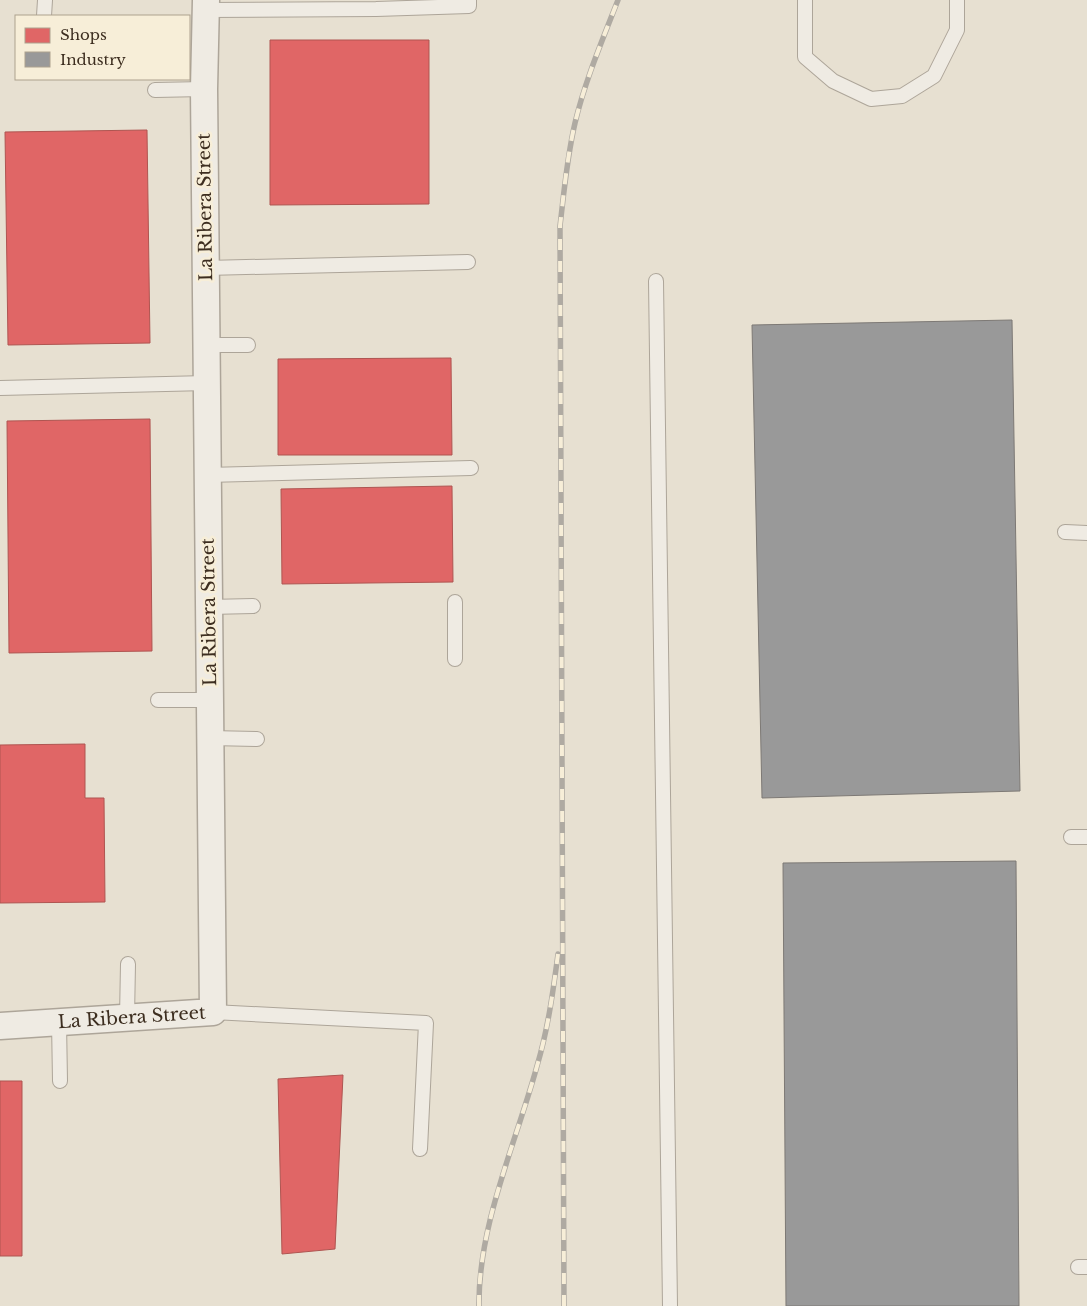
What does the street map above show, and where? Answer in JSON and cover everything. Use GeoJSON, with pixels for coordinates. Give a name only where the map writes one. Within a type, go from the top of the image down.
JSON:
{"type":"FeatureCollection","features":[{"type":"Feature","properties":{"kind":"street","name":"La Ribera Street"},"geometry":{"type":"LineString","coordinates":[[0,1026],[213,1012],[204,89],[201,12]]}},
{"type":"Feature","properties":{"kind":"lane"},"geometry":{"type":"LineString","coordinates":[[44,0],[44,15]]}},
{"type":"Feature","properties":{"kind":"lane"},"geometry":{"type":"LineString","coordinates":[[201,12],[469,6],[469,0]]}},
{"type":"Feature","properties":{"kind":"lane"},"geometry":{"type":"LineString","coordinates":[[805,0],[805,57],[833,81],[871,99],[902,96],[934,76],[957,30],[957,0]]}},
{"type":"Feature","properties":{"kind":"lane"},"geometry":{"type":"LineString","coordinates":[[155,90],[204,89]]}},
{"type":"Feature","properties":{"kind":"lane"},"geometry":{"type":"LineString","coordinates":[[206,268],[468,262]]}},
{"type":"Feature","properties":{"kind":"lane"},"geometry":{"type":"LineString","coordinates":[[656,281],[670,1306]]}},
{"type":"Feature","properties":{"kind":"lane"},"geometry":{"type":"LineString","coordinates":[[206,346],[248,344]]}},
{"type":"Feature","properties":{"kind":"lane"},"geometry":{"type":"LineString","coordinates":[[0,388],[207,383]]}},
{"type":"Feature","properties":{"kind":"lane"},"geometry":{"type":"LineString","coordinates":[[208,475],[471,468]]}},
{"type":"Feature","properties":{"kind":"lane"},"geometry":{"type":"LineString","coordinates":[[1065,532],[1087,533]]}},
{"type":"Feature","properties":{"kind":"lane"},"geometry":{"type":"LineString","coordinates":[[455,602],[456,659]]}},
{"type":"Feature","properties":{"kind":"lane"},"geometry":{"type":"LineString","coordinates":[[209,607],[253,606]]}},
{"type":"Feature","properties":{"kind":"lane"},"geometry":{"type":"LineString","coordinates":[[158,700],[210,700]]}},
{"type":"Feature","properties":{"kind":"lane"},"geometry":{"type":"LineString","coordinates":[[210,738],[257,739]]}},
{"type":"Feature","properties":{"kind":"lane"},"geometry":{"type":"LineString","coordinates":[[1071,837],[1087,837]]}},
{"type":"Feature","properties":{"kind":"lane"},"geometry":{"type":"LineString","coordinates":[[127,1017],[128,964]]}},
{"type":"Feature","properties":{"kind":"lane"},"geometry":{"type":"LineString","coordinates":[[213,1012],[426,1023],[420,1149]]}},
{"type":"Feature","properties":{"kind":"lane"},"geometry":{"type":"LineString","coordinates":[[59,1022],[60,1081]]}},
{"type":"Feature","properties":{"kind":"building: Shops"},"geometry":{"type":"Polygon","coordinates":[[[270,40],[429,40],[429,204],[270,205],[270,40]]]}},
{"type":"Feature","properties":{"kind":"building: Shops"},"geometry":{"type":"Polygon","coordinates":[[[147,130],[150,343],[8,345],[5,132],[147,130]]]}},
{"type":"Feature","properties":{"kind":"building: Shops"},"geometry":{"type":"Polygon","coordinates":[[[451,358],[452,455],[278,455],[278,359],[451,358]]]}},
{"type":"Feature","properties":{"kind":"building: Shops"},"geometry":{"type":"Polygon","coordinates":[[[150,419],[152,651],[9,653],[7,421],[150,419]]]}},
{"type":"Feature","properties":{"kind":"building: Shops"},"geometry":{"type":"Polygon","coordinates":[[[452,486],[453,582],[282,584],[281,489],[452,486]]]}},
{"type":"Feature","properties":{"kind":"building: Shops"},"geometry":{"type":"Polygon","coordinates":[[[85,744],[85,798],[104,798],[105,902],[0,903],[0,745],[85,744]]]}},
{"type":"Feature","properties":{"kind":"building: Shops"},"geometry":{"type":"Polygon","coordinates":[[[343,1075],[335,1249],[282,1254],[278,1079],[343,1075]]]}},
{"type":"Feature","properties":{"kind":"building: Shops"},"geometry":{"type":"Polygon","coordinates":[[[0,1081],[22,1081],[22,1256],[0,1256],[0,1081]]]}},
{"type":"Feature","properties":{"kind":"building: Industry"},"geometry":{"type":"Polygon","coordinates":[[[1012,320],[1020,791],[762,798],[752,325],[1012,320]]]}},
{"type":"Feature","properties":{"kind":"building: Industry"},"geometry":{"type":"Polygon","coordinates":[[[1016,861],[1019,1306],[786,1306],[783,863],[1016,861]]]}},
{"type":"Feature","properties":{"kind":"railway"},"geometry":{"type":"LineString","coordinates":[[564,1306],[560,226],[572,136],[579,107],[618,0]]}},
{"type":"Feature","properties":{"kind":"railway"},"geometry":{"type":"LineString","coordinates":[[479,1306],[480,1276],[491,1215],[541,1052],[550,1010],[558,954]]}}]}
